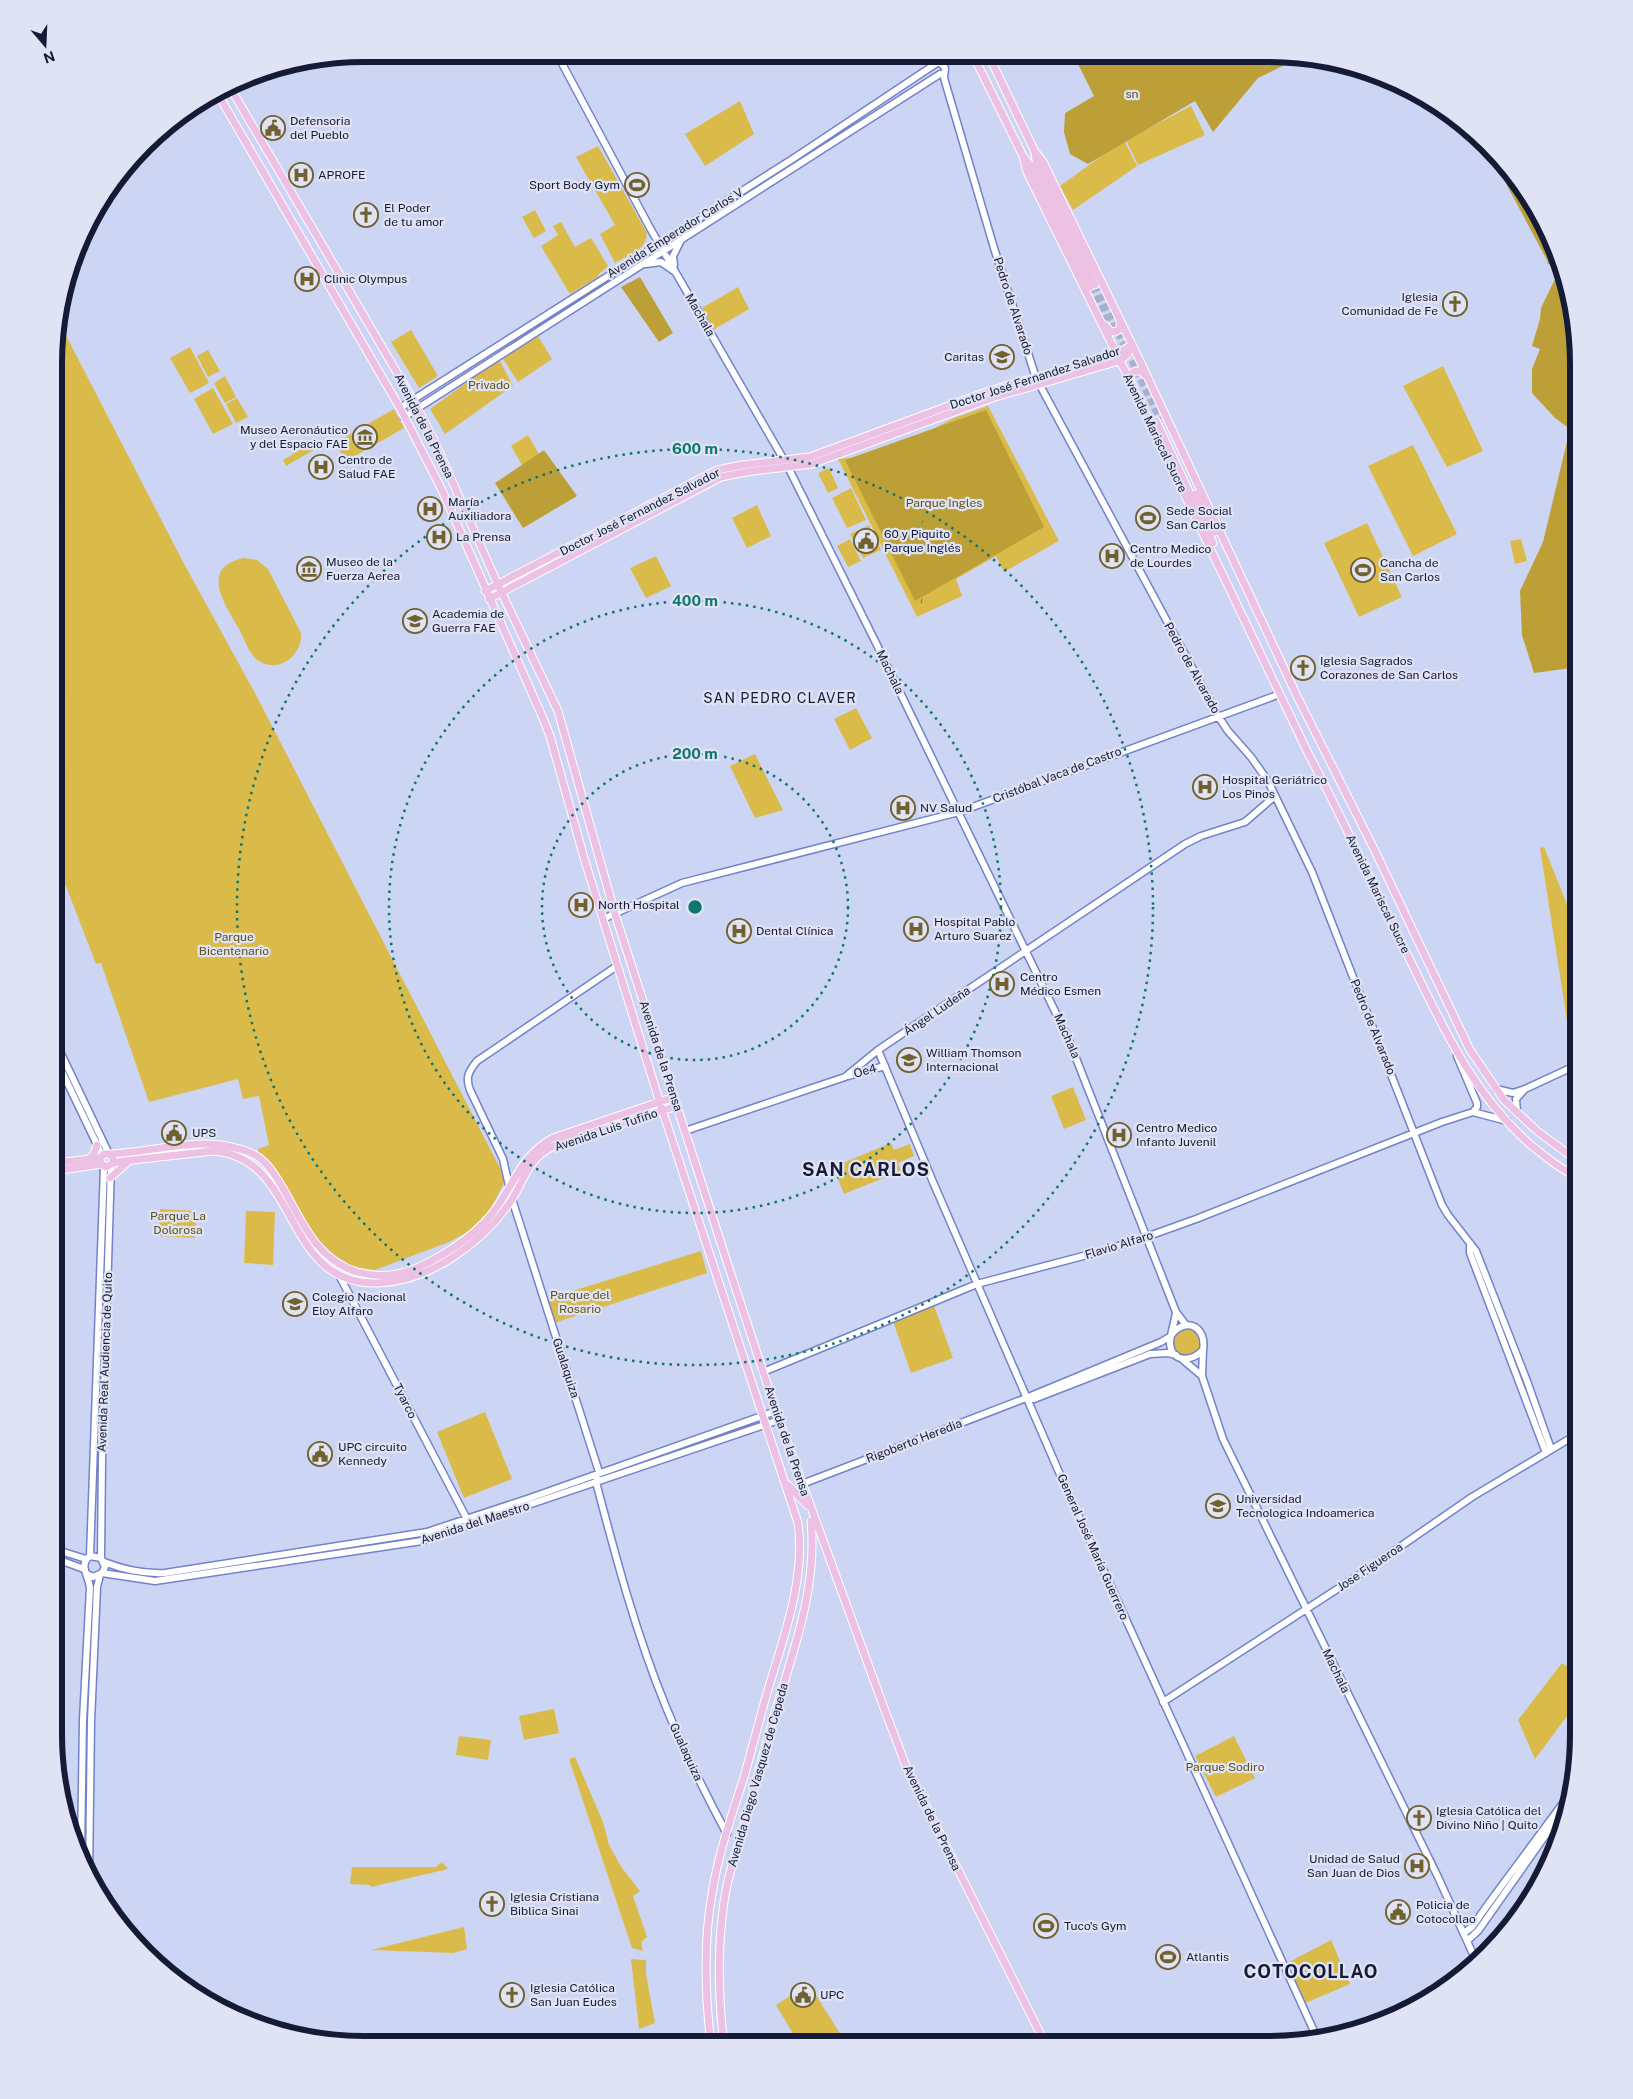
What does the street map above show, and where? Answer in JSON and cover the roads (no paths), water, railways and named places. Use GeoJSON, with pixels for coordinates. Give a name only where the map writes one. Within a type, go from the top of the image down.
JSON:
{"type":"FeatureCollection","features":[{"type":"Feature","properties":{"kind":"main road","name":"Machala"},"geometry":{"type":"LineString","coordinates":[[561,62],[650,228],[784,459],[959,812],[1068,1038],[1176,1312],[1186,1325]]}},
{"type":"Feature","properties":{"kind":"main road","name":"Avenida Mariscal Sucre"},"geometry":{"type":"LineString","coordinates":[[976,62],[1023,156],[1032,168],[1093,286],[1037,165],[1034,150]]}},
{"type":"Feature","properties":{"kind":"main road","name":"Avenida Mariscal Sucre"},"geometry":{"type":"LineString","coordinates":[[992,62],[1034,150],[1043,162],[1120,319],[1297,696],[1470,1050],[1496,1089],[1517,1112],[1537,1131],[1570,1155]]}},
{"type":"Feature","properties":{"kind":"main road","name":"Pedro de Alvarado"},"geometry":{"type":"LineString","coordinates":[[938,63],[945,68],[942,76],[1037,382],[1218,716],[1228,732],[1260,768],[1275,796],[1326,905],[1442,1204],[1470,1243],[1470,1253],[1549,1451]]}},
{"type":"Feature","properties":{"kind":"main road","name":"Avenida Emperador Carlos V"},"geometry":{"type":"LineString","coordinates":[[400,408],[643,252],[791,160],[938,63]]}},
{"type":"Feature","properties":{"kind":"main road","name":"Avenida Emperador Carlos V"},"geometry":{"type":"LineString","coordinates":[[404,417],[942,76]]}},
{"type":"Feature","properties":{"kind":"main road","name":"Avenida de la Prensa"},"geometry":{"type":"LineString","coordinates":[[234,92],[418,408],[498,585],[558,711],[616,914],[763,1372],[802,1484],[804,1497],[810,1508],[906,1766],[1041,2036]]}},
{"type":"Feature","properties":{"kind":"main road","name":"Avenida de la Prensa"},"geometry":{"type":"LineString","coordinates":[[221,99],[400,408],[442,490],[550,736],[617,966],[662,1111],[795,1513]]}},
{"type":"Feature","properties":{"kind":"main road","name":"Avenida Mariscal Sucre"},"geometry":{"type":"LineString","coordinates":[[1023,156],[1027,172],[1101,318],[1117,358],[1131,382],[1309,755],[1333,800],[1455,1052],[1489,1102],[1507,1121],[1545,1157],[1570,1172]]}},
{"type":"Feature","properties":{"kind":"main road"},"geometry":{"type":"LineString","coordinates":[[643,252],[651,243],[650,228]]}},
{"type":"Feature","properties":{"kind":"main road"},"geometry":{"type":"LineString","coordinates":[[676,273],[672,258],[681,240]]}},
{"type":"Feature","properties":{"kind":"main road"},"geometry":{"type":"LineString","coordinates":[[644,264],[661,262],[676,273]]}},
{"type":"Feature","properties":{"kind":"main road"},"geometry":{"type":"LineString","coordinates":[[1101,318],[1112,332],[1120,329],[1120,319]]}},
{"type":"Feature","properties":{"kind":"main road","name":"Doctor José Fernandez Salvador"},"geometry":{"type":"LineString","coordinates":[[489,599],[713,481],[730,475],[812,464],[1037,382],[1117,358],[1132,344]]}},
{"type":"Feature","properties":{"kind":"main road"},"geometry":{"type":"LineString","coordinates":[[1131,382],[1131,374],[1138,370],[1144,373],[1150,381]]}},
{"type":"Feature","properties":{"kind":"main road","name":"Doctor José Fernandez Salvador"},"geometry":{"type":"LineString","coordinates":[[486,591],[717,470],[810,456],[990,391],[1037,382]]}},
{"type":"Feature","properties":{"kind":"main road","name":"Avenida Mariscal Sucre"},"geometry":{"type":"LineString","coordinates":[[1224,575],[1209,533],[1158,420],[1226,555],[1236,566]]}},
{"type":"Feature","properties":{"kind":"main road","name":"Cristóbal Vaca de Castro"},"geometry":{"type":"LineString","coordinates":[[603,919],[682,883],[959,812],[1280,694]]}},
{"type":"Feature","properties":{"kind":"main road"},"geometry":{"type":"LineString","coordinates":[[1333,800],[1346,794]]}},
{"type":"Feature","properties":{"kind":"main road","name":"Ángel Ludeña"},"geometry":{"type":"LineString","coordinates":[[685,1132],[845,1077],[878,1050],[1185,844],[1201,836],[1245,822],[1275,796]]}},
{"type":"Feature","properties":{"kind":"main road","name":"Gualaquiza"},"geometry":{"type":"LineString","coordinates":[[599,1472],[512,1200],[504,1159],[470,1090],[468,1073],[477,1061],[617,966]]}},
{"type":"Feature","properties":{"kind":"main road","name":"General José María Guerrero"},"geometry":{"type":"LineString","coordinates":[[878,1050],[1026,1398],[1315,2033]]}},
{"type":"Feature","properties":{"kind":"main road"},"geometry":{"type":"LineString","coordinates":[[1455,1052],[1477,1103],[1477,1107],[1473,1112],[1507,1121]]}},
{"type":"Feature","properties":{"kind":"main road","name":"Avenida Real Audiencia de Quito"},"geometry":{"type":"LineString","coordinates":[[62,1057],[106,1160],[110,1178],[101,1488],[102,1560]]}},
{"type":"Feature","properties":{"kind":"main road","name":"Oe4"},"geometry":{"type":"LineString","coordinates":[[845,1077],[885,1066]]}},
{"type":"Feature","properties":{"kind":"main road"},"geometry":{"type":"LineString","coordinates":[[1496,1089],[1513,1093],[1570,1068]]}},
{"type":"Feature","properties":{"kind":"main road"},"geometry":{"type":"LineString","coordinates":[[62,1072],[97,1146],[106,1160]]}},
{"type":"Feature","properties":{"kind":"main road"},"geometry":{"type":"LineString","coordinates":[[1517,1112],[1516,1099],[1525,1089]]}},
{"type":"Feature","properties":{"kind":"main road","name":"Avenida Luis Tufiño"},"geometry":{"type":"LineString","coordinates":[[296,1221],[322,1252],[334,1262],[350,1270],[374,1276],[398,1274],[421,1266],[490,1223],[510,1185],[531,1154],[542,1144],[553,1138],[674,1097]]}},
{"type":"Feature","properties":{"kind":"main road","name":"Avenida Luis Tufiño"},"geometry":{"type":"LineString","coordinates":[[62,1162],[89,1159],[131,1160],[204,1144],[228,1145],[258,1156],[270,1168],[282,1185],[296,1221],[312,1253],[339,1275],[374,1283],[392,1282],[412,1278],[435,1267],[474,1242],[512,1200],[533,1162],[542,1153],[572,1139],[677,1106]]}},
{"type":"Feature","properties":{"kind":"main road","name":"Flavio Alfaro"},"geometry":{"type":"LineString","coordinates":[[763,1372],[978,1284],[1106,1250],[1146,1237],[1473,1112]]}},
{"type":"Feature","properties":{"kind":"main road"},"geometry":{"type":"LineString","coordinates":[[89,1159],[94,1154],[97,1146]]}},
{"type":"Feature","properties":{"kind":"main road","name":"Avenida Luis Tufiño"},"geometry":{"type":"LineString","coordinates":[[62,1169],[106,1160],[181,1150]]}},
{"type":"Feature","properties":{"kind":"main road","name":"Avenida Real Audiencia de Quito"},"geometry":{"type":"LineString","coordinates":[[88,1558],[106,1160]]}},
{"type":"Feature","properties":{"kind":"main road"},"geometry":{"type":"LineString","coordinates":[[110,1178],[124,1164],[131,1160]]}},
{"type":"Feature","properties":{"kind":"main road","name":"Tyarco"},"geometry":{"type":"LineString","coordinates":[[339,1275],[469,1523]]}},
{"type":"Feature","properties":{"kind":"main road"},"geometry":{"type":"LineString","coordinates":[[1176,1312],[1171,1348],[1202,1376]]}},
{"type":"Feature","properties":{"kind":"main road"},"geometry":{"type":"LineString","coordinates":[[1186,1325],[1197,1328],[1201,1332],[1205,1341],[1204,1350]]}},
{"type":"Feature","properties":{"kind":"main road","name":"Rigoberto Heredia"},"geometry":{"type":"LineString","coordinates":[[802,1484],[1026,1398],[1161,1342],[1186,1325]]}},
{"type":"Feature","properties":{"kind":"main road","name":"Machala"},"geometry":{"type":"LineString","coordinates":[[1204,1350],[1202,1376],[1224,1439],[1474,1956]]}},
{"type":"Feature","properties":{"kind":"main road","name":"Rigoberto Heredia"},"geometry":{"type":"LineString","coordinates":[[1026,1398],[1034,1399],[1150,1354],[1168,1353],[1179,1357],[1194,1358],[1204,1350]]}},
{"type":"Feature","properties":{"kind":"main road","name":"Avenida del Maestro"},"geometry":{"type":"LineString","coordinates":[[304,1555],[371,1549],[422,1541],[444,1535],[469,1523],[599,1472],[776,1411]]}},
{"type":"Feature","properties":{"kind":"main road","name":"Avenida del Maestro"},"geometry":{"type":"LineString","coordinates":[[101,1574],[155,1581],[469,1523],[779,1420]]}},
{"type":"Feature","properties":{"kind":"main road","name":"Jose Figueroa"},"geometry":{"type":"LineString","coordinates":[[1163,1702],[1365,1571],[1472,1497],[1570,1438]]}},
{"type":"Feature","properties":{"kind":"main road"},"geometry":{"type":"LineString","coordinates":[[596,1482],[599,1472]]}},
{"type":"Feature","properties":{"kind":"main road"},"geometry":{"type":"LineString","coordinates":[[784,1479],[791,1489],[804,1497]]}},
{"type":"Feature","properties":{"kind":"main road","name":"Gualaquiza"},"geometry":{"type":"LineString","coordinates":[[596,1482],[624,1584],[646,1654],[684,1750],[727,1834]]}},
{"type":"Feature","properties":{"kind":"main road"},"geometry":{"type":"LineString","coordinates":[[92,1488],[101,1488]]}},
{"type":"Feature","properties":{"kind":"main road","name":"Avenida Diego Vasquez de Cepeda"},"geometry":{"type":"LineString","coordinates":[[723,2036],[719,1994],[718,1950],[724,1900],[770,1730],[805,1613],[812,1551],[810,1508]]}},
{"type":"Feature","properties":{"kind":"main road","name":"Avenida Diego Vasquez de Cepeda"},"geometry":{"type":"LineString","coordinates":[[709,2036],[706,2000],[706,1949],[712,1893],[794,1592],[801,1555],[799,1528],[795,1513]]}},
{"type":"Feature","properties":{"kind":"main road"},"geometry":{"type":"LineString","coordinates":[[442,1527],[444,1535]]}},
{"type":"Feature","properties":{"kind":"main road"},"geometry":{"type":"LineString","coordinates":[[370,1542],[371,1549]]}},
{"type":"Feature","properties":{"kind":"main road"},"geometry":{"type":"LineString","coordinates":[[812,1551],[818,1546],[823,1547]]}},
{"type":"Feature","properties":{"kind":"main road"},"geometry":{"type":"LineString","coordinates":[[62,1551],[102,1560],[105,1567],[97,1590],[91,1721],[89,1858]]}},
{"type":"Feature","properties":{"kind":"main road"},"geometry":{"type":"LineString","coordinates":[[81,1837],[90,1588],[85,1572],[88,1558]]}},
{"type":"Feature","properties":{"kind":"main road","name":"Avenida del Maestro"},"geometry":{"type":"LineString","coordinates":[[102,1560],[129,1571],[153,1574],[243,1565]]}},
{"type":"Feature","properties":{"kind":"main road"},"geometry":{"type":"LineString","coordinates":[[62,1562],[93,1577],[101,1574]]}},
{"type":"Feature","properties":{"kind":"main road"},"geometry":{"type":"LineString","coordinates":[[1464,1934],[1484,1911],[1562,1804]]}},
{"type":"Feature","properties":{"kind":"main road"},"geometry":{"type":"LineString","coordinates":[[1467,1941],[1478,1931],[1559,1816]]}},
{"type":"Feature","properties":{"kind":"waterway"},"geometry":{"type":"LineString","coordinates":[[1548,263],[1552,261]]}},
{"type":"Feature","properties":{"kind":"waterway"},"geometry":{"type":"LineString","coordinates":[[918,533],[919,527]]}},
{"type":"Feature","properties":{"kind":"waterway"},"geometry":{"type":"LineString","coordinates":[[914,540],[915,536]]}},
{"type":"Feature","properties":{"kind":"waterway"},"geometry":{"type":"LineString","coordinates":[[911,546],[911,553]]}},
{"type":"Feature","properties":{"kind":"waterway"},"geometry":{"type":"LineString","coordinates":[[921,603],[922,599]]}},
{"type":"Feature","properties":{"kind":"tunnel"},"geometry":{"type":"LineString","coordinates":[[1095,285],[1160,419]]}},
{"type":"Feature","properties":{"kind":"tunnel"},"geometry":{"type":"LineString","coordinates":[[1090,287],[1111,330]]}},
{"type":"Feature","properties":{"kind":"place","name":"Defensoria del Pueblo"},"geometry":{"type":"Point","coordinates":[273,128]}},
{"type":"Feature","properties":{"kind":"place","name":"APROFE"},"geometry":{"type":"Point","coordinates":[301,175]}},
{"type":"Feature","properties":{"kind":"place","name":"Sport Body Gym"},"geometry":{"type":"Point","coordinates":[637,185]}},
{"type":"Feature","properties":{"kind":"place","name":"El Poder de tu amor"},"geometry":{"type":"Point","coordinates":[366,215]}},
{"type":"Feature","properties":{"kind":"place","name":"Clinic Olympus"},"geometry":{"type":"Point","coordinates":[307,279]}},
{"type":"Feature","properties":{"kind":"place","name":"Iglesia Comunidad de Fe"},"geometry":{"type":"Point","coordinates":[1455,304]}},
{"type":"Feature","properties":{"kind":"place","name":"Caritas"},"geometry":{"type":"Point","coordinates":[1002,357]}},
{"type":"Feature","properties":{"kind":"place","name":"Museo Aeronáutico y del Espacio FAE"},"geometry":{"type":"Point","coordinates":[365,437]}},
{"type":"Feature","properties":{"kind":"place","name":"Centro de Salud FAE"},"geometry":{"type":"Point","coordinates":[321,467]}},
{"type":"Feature","properties":{"kind":"place","name":"María Auxiliadora"},"geometry":{"type":"Point","coordinates":[430,509]}},
{"type":"Feature","properties":{"kind":"place","name":"Sede Social San Carlos"},"geometry":{"type":"Point","coordinates":[1148,518]}},
{"type":"Feature","properties":{"kind":"place","name":"La Prensa"},"geometry":{"type":"Point","coordinates":[439,537]}},
{"type":"Feature","properties":{"kind":"place","name":"60 y Piquito Parque Inglés"},"geometry":{"type":"Point","coordinates":[866,541]}},
{"type":"Feature","properties":{"kind":"place","name":"Centro Medico de Lourdes"},"geometry":{"type":"Point","coordinates":[1112,556]}},
{"type":"Feature","properties":{"kind":"place","name":"Museo de la Fuerza Aerea"},"geometry":{"type":"Point","coordinates":[309,569]}},
{"type":"Feature","properties":{"kind":"place","name":"Cancha de San Carlos"},"geometry":{"type":"Point","coordinates":[1363,570]}},
{"type":"Feature","properties":{"kind":"place","name":"Academia de Guerra FAE"},"geometry":{"type":"Point","coordinates":[415,621]}},
{"type":"Feature","properties":{"kind":"place","name":"Iglesia Sagrados Corazones de San Carlos"},"geometry":{"type":"Point","coordinates":[1303,668]}},
{"type":"Feature","properties":{"kind":"place","name":"Hospital Geriátrico Los Pinos"},"geometry":{"type":"Point","coordinates":[1205,787]}},
{"type":"Feature","properties":{"kind":"place","name":"NV Salud"},"geometry":{"type":"Point","coordinates":[903,808]}},
{"type":"Feature","properties":{"kind":"place","name":"North Hospital"},"geometry":{"type":"Point","coordinates":[581,905]}},
{"type":"Feature","properties":{"kind":"place","name":"Hospital Pablo Arturo Suarez"},"geometry":{"type":"Point","coordinates":[916,929]}},
{"type":"Feature","properties":{"kind":"place","name":"Dental Clínica"},"geometry":{"type":"Point","coordinates":[739,931]}},
{"type":"Feature","properties":{"kind":"place","name":"Centro Médico Esmen"},"geometry":{"type":"Point","coordinates":[1002,984]}},
{"type":"Feature","properties":{"kind":"place","name":"William Thomson Internacional"},"geometry":{"type":"Point","coordinates":[909,1060]}},
{"type":"Feature","properties":{"kind":"place","name":"UPS"},"geometry":{"type":"Point","coordinates":[174,1133]}},
{"type":"Feature","properties":{"kind":"place","name":"Centro Medico Infanto Juvenil"},"geometry":{"type":"Point","coordinates":[1119,1135]}},
{"type":"Feature","properties":{"kind":"place","name":"Colegio Nacional Eloy Alfaro"},"geometry":{"type":"Point","coordinates":[295,1304]}},
{"type":"Feature","properties":{"kind":"place","name":"UPC circuito Kennedy"},"geometry":{"type":"Point","coordinates":[320,1454]}},
{"type":"Feature","properties":{"kind":"place","name":"Universidad Tecnologica Indoamerica"},"geometry":{"type":"Point","coordinates":[1218,1506]}},
{"type":"Feature","properties":{"kind":"place","name":"Iglesia Católica del Divino Niño | Quito"},"geometry":{"type":"Point","coordinates":[1419,1818]}},
{"type":"Feature","properties":{"kind":"place","name":"Unidad de Salud San Juan de Dios"},"geometry":{"type":"Point","coordinates":[1417,1866]}},
{"type":"Feature","properties":{"kind":"place","name":"Iglesia Cristiana Biblica Sinai"},"geometry":{"type":"Point","coordinates":[492,1904]}},
{"type":"Feature","properties":{"kind":"place","name":"Policia de Cotocollao"},"geometry":{"type":"Point","coordinates":[1398,1912]}},
{"type":"Feature","properties":{"kind":"place","name":"Tuco's Gym"},"geometry":{"type":"Point","coordinates":[1046,1926]}},
{"type":"Feature","properties":{"kind":"place","name":"Atlantis"},"geometry":{"type":"Point","coordinates":[1168,1957]}},
{"type":"Feature","properties":{"kind":"place","name":"Iglesia Católica San Juan Eudes"},"geometry":{"type":"Point","coordinates":[512,1995]}},
{"type":"Feature","properties":{"kind":"place","name":"UPC"},"geometry":{"type":"Point","coordinates":[803,1995]}},
{"type":"Feature","properties":{"kind":"district","name":"SAN PEDRO CLAVER"},"geometry":{"type":"Point","coordinates":[780,698]}},
{"type":"Feature","properties":{"kind":"district","name":"SAN CARLOS"},"geometry":{"type":"Point","coordinates":[866,1170]}},
{"type":"Feature","properties":{"kind":"district","name":"COTOCOLLAO"},"geometry":{"type":"Point","coordinates":[1311,1972]}},
{"type":"Feature","properties":{"kind":"park label","name":"sn"},"geometry":{"type":"Point","coordinates":[1132,94]}},
{"type":"Feature","properties":{"kind":"park label","name":"Privado"},"geometry":{"type":"Point","coordinates":[489,385]}},
{"type":"Feature","properties":{"kind":"park label","name":"Parque Ingles"},"geometry":{"type":"Point","coordinates":[944,503]}},
{"type":"Feature","properties":{"kind":"park label","name":"Parque Bicentenario"},"geometry":{"type":"Point","coordinates":[234,944]}},
{"type":"Feature","properties":{"kind":"park label","name":"Parque La Dolorosa"},"geometry":{"type":"Point","coordinates":[178,1223]}},
{"type":"Feature","properties":{"kind":"park label","name":"Parque del Rosario"},"geometry":{"type":"Point","coordinates":[580,1302]}},
{"type":"Feature","properties":{"kind":"park label","name":"Parque Sodiro"},"geometry":{"type":"Point","coordinates":[1225,1767]}}]}
